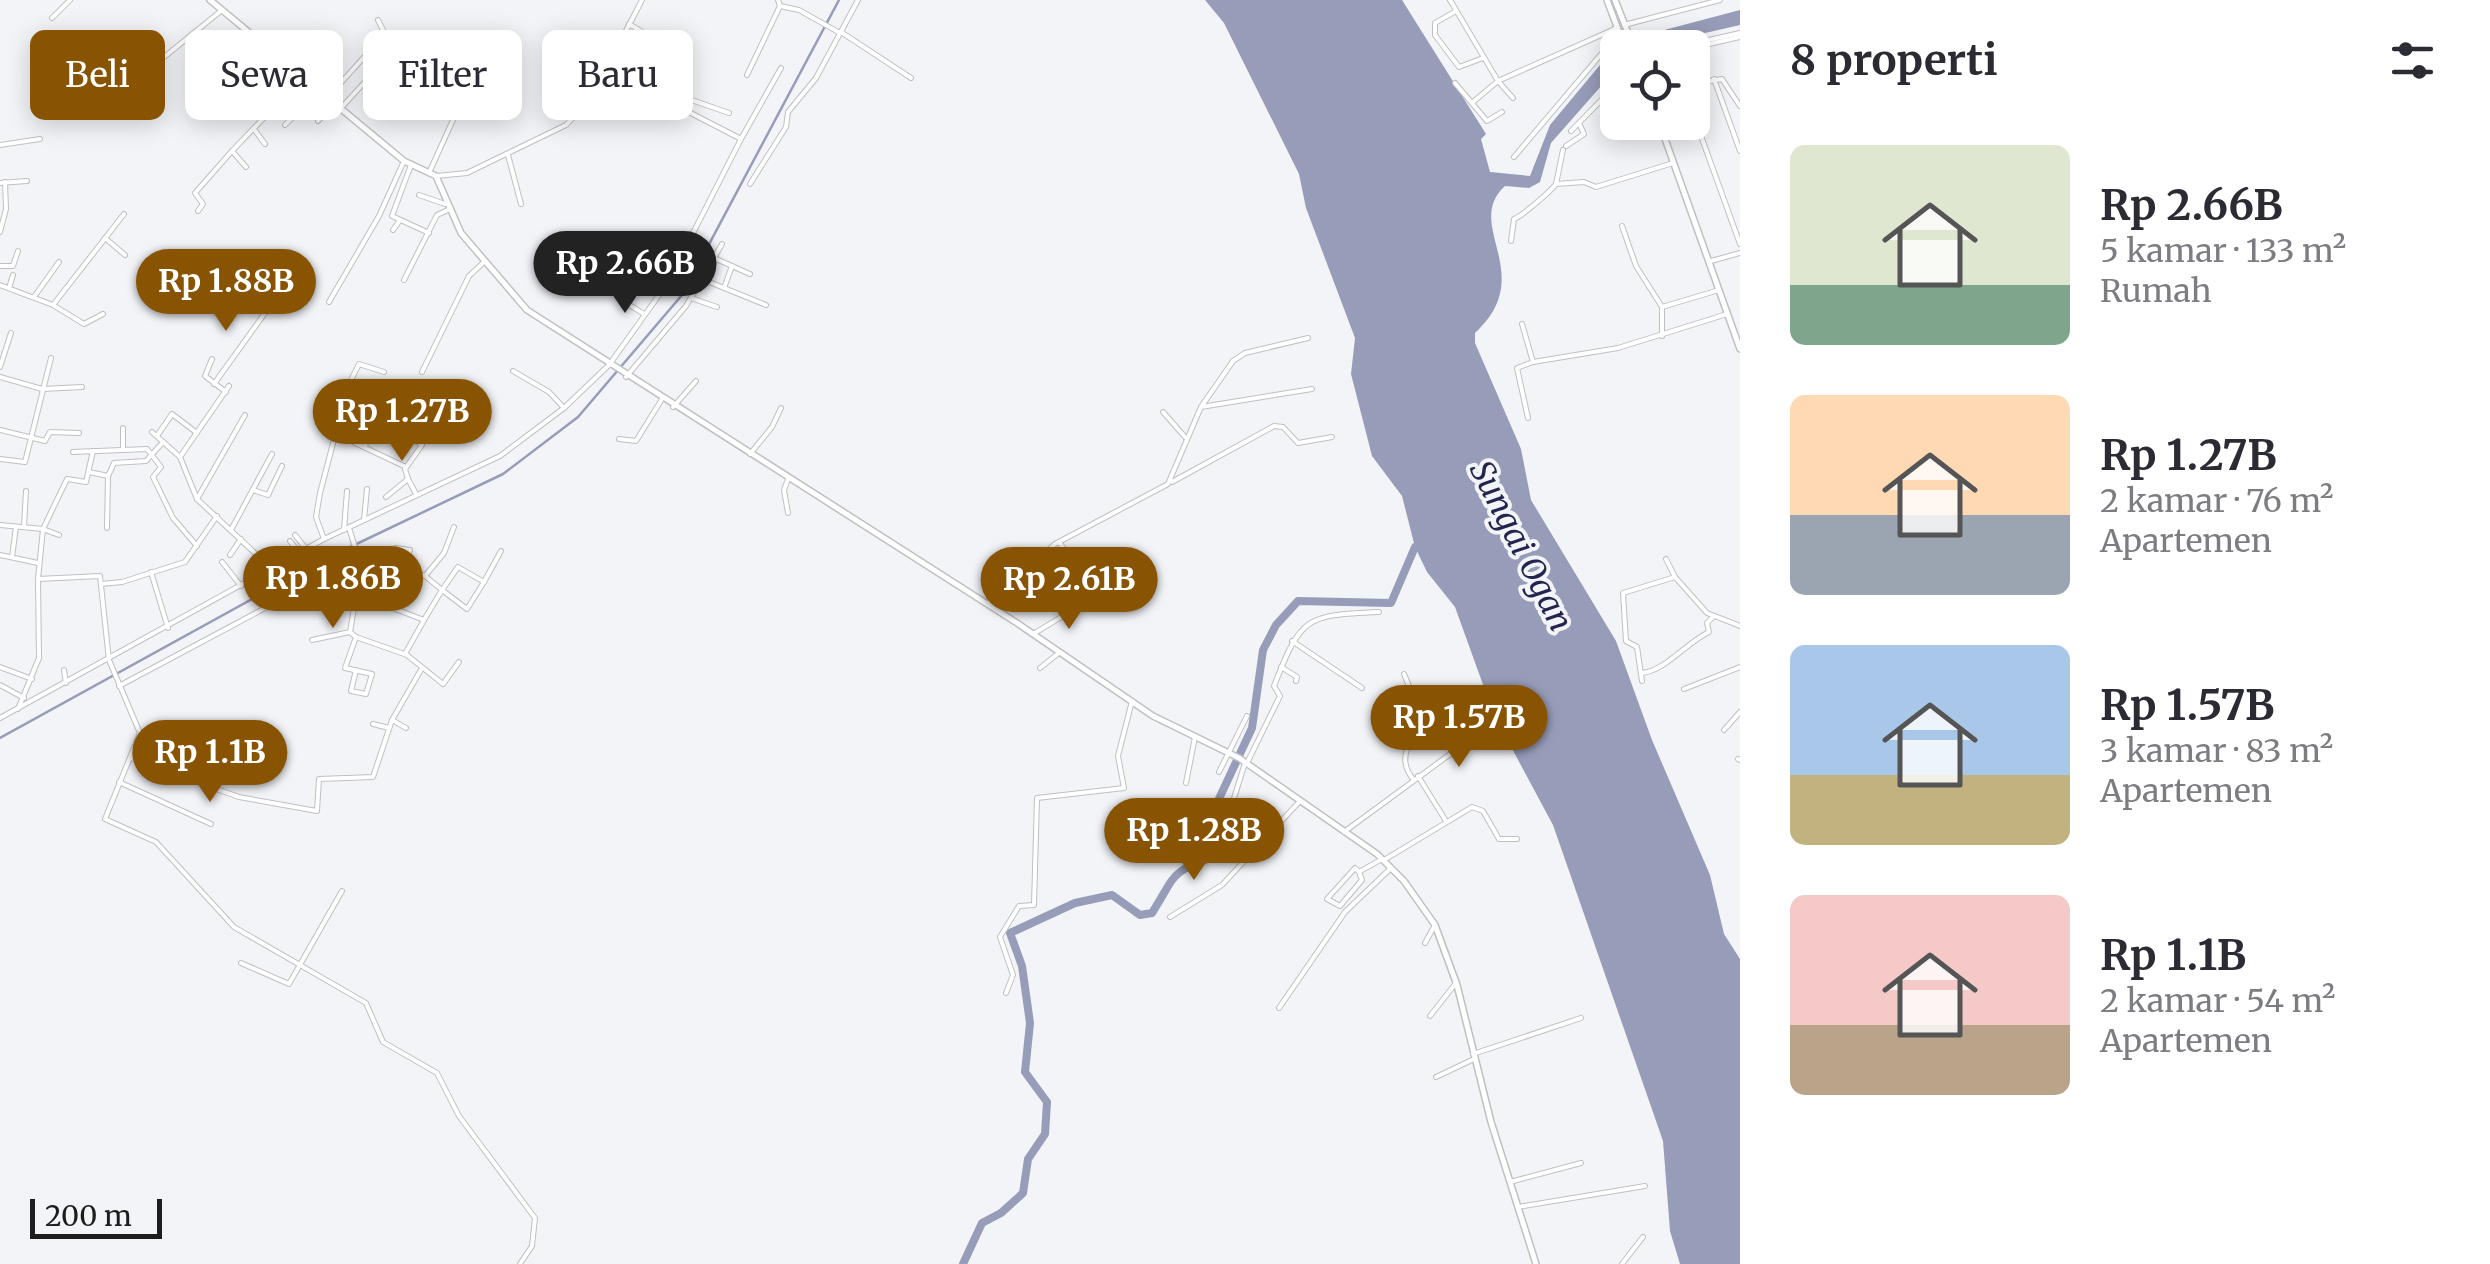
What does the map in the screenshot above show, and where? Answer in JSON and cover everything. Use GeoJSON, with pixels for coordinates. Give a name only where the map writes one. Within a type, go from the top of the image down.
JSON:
{"type":"FeatureCollection","features":[{"type":"Feature","properties":{"kind":"street"},"geometry":{"type":"LineString","coordinates":[[52,18],[70,0]]}},
{"type":"Feature","properties":{"kind":"street"},"geometry":{"type":"LineString","coordinates":[[210,0],[246,30]]}},
{"type":"Feature","properties":{"kind":"street"},"geometry":{"type":"LineString","coordinates":[[626,30],[642,0]]}},
{"type":"Feature","properties":{"kind":"street"},"geometry":{"type":"LineString","coordinates":[[750,184],[786,127],[788,112],[816,78],[858,0]]}},
{"type":"Feature","properties":{"kind":"street"},"geometry":{"type":"LineString","coordinates":[[1450,0],[1483,58],[1513,98]]}},
{"type":"Feature","properties":{"kind":"street"},"geometry":{"type":"LineString","coordinates":[[1514,157],[1614,40],[1615,28],[1606,0]]}},
{"type":"Feature","properties":{"kind":"street"},"geometry":{"type":"LineString","coordinates":[[1615,0],[1627,30]]}},
{"type":"Feature","properties":{"kind":"street"},"geometry":{"type":"LineString","coordinates":[[1624,25],[1720,0]]}},
{"type":"Feature","properties":{"kind":"street"},"geometry":{"type":"LineString","coordinates":[[746,74],[779,3],[839,32],[911,78]]}},
{"type":"Feature","properties":{"kind":"street"},"geometry":{"type":"LineString","coordinates":[[165,56],[222,10]]}},
{"type":"Feature","properties":{"kind":"street"},"geometry":{"type":"LineString","coordinates":[[1456,11],[1435,23],[1435,35],[1459,68],[1483,58]]}},
{"type":"Feature","properties":{"kind":"street"},"geometry":{"type":"LineString","coordinates":[[343,86],[386,34],[378,20]]}},
{"type":"Feature","properties":{"kind":"street"},"geometry":{"type":"LineString","coordinates":[[629,24],[639,30]]}},
{"type":"Feature","properties":{"kind":"street"},"geometry":{"type":"LineString","coordinates":[[1472,103],[1498,81],[1615,28]]}},
{"type":"Feature","properties":{"kind":"street"},"geometry":{"type":"LineString","coordinates":[[1710,41],[1739,36]]}},
{"type":"Feature","properties":{"kind":"street"},"geometry":{"type":"LineString","coordinates":[[1710,43],[1739,36]]}},
{"type":"Feature","properties":{"kind":"street"},"geometry":{"type":"LineString","coordinates":[[0,718],[110,662],[324,539],[500,456],[564,408],[611,367],[646,315],[782,68]]}},
{"type":"Feature","properties":{"kind":"street"},"geometry":{"type":"LineString","coordinates":[[1714,79],[1740,150]]}},
{"type":"Feature","properties":{"kind":"street"},"geometry":{"type":"LineString","coordinates":[[1710,80],[1724,80],[1740,106]]}},
{"type":"Feature","properties":{"kind":"street"},"geometry":{"type":"LineString","coordinates":[[1455,83],[1487,121],[1502,112]]}},
{"type":"Feature","properties":{"kind":"street"},"geometry":{"type":"LineString","coordinates":[[343,107],[363,88]]}},
{"type":"Feature","properties":{"kind":"street"},"geometry":{"type":"LineString","coordinates":[[1571,131],[1600,101]]}},
{"type":"Feature","properties":{"kind":"street"},"geometry":{"type":"LineString","coordinates":[[693,102],[729,113]]}},
{"type":"Feature","properties":{"kind":"street"},"geometry":{"type":"LineString","coordinates":[[343,109],[407,163],[432,174],[467,172],[554,134],[572,120]]}},
{"type":"Feature","properties":{"kind":"street"},"geometry":{"type":"LineString","coordinates":[[693,114],[741,139]]}},
{"type":"Feature","properties":{"kind":"street"},"geometry":{"type":"LineString","coordinates":[[198,211],[204,204],[195,193],[263,120]]}},
{"type":"Feature","properties":{"kind":"street"},"geometry":{"type":"LineString","coordinates":[[285,125],[290,120]]}},
{"type":"Feature","properties":{"kind":"street"},"geometry":{"type":"LineString","coordinates":[[454,120],[432,174],[446,207],[484,262],[526,310],[1132,701],[1241,760],[1391,868],[1435,925],[1456,983],[1536,1264]]}},
{"type":"Feature","properties":{"kind":"street"},"geometry":{"type":"LineString","coordinates":[[1556,184],[1565,148],[1584,134],[1579,123]]}},
{"type":"Feature","properties":{"kind":"street"},"geometry":{"type":"LineString","coordinates":[[254,130],[265,144]]}},
{"type":"Feature","properties":{"kind":"street"},"geometry":{"type":"LineString","coordinates":[[0,145],[40,139]]}},
{"type":"Feature","properties":{"kind":"street"},"geometry":{"type":"LineString","coordinates":[[1665,140],[1740,349]]}},
{"type":"Feature","properties":{"kind":"street"},"geometry":{"type":"LineString","coordinates":[[1702,140],[1740,244]]}},
{"type":"Feature","properties":{"kind":"street"},"geometry":{"type":"LineString","coordinates":[[232,152],[246,167]]}},
{"type":"Feature","properties":{"kind":"street"},"geometry":{"type":"LineString","coordinates":[[508,154],[521,204]]}},
{"type":"Feature","properties":{"kind":"street"},"geometry":{"type":"LineString","coordinates":[[407,163],[392,216],[428,233]]}},
{"type":"Feature","properties":{"kind":"street"},"geometry":{"type":"LineString","coordinates":[[329,302],[407,163]]}},
{"type":"Feature","properties":{"kind":"street"},"geometry":{"type":"LineString","coordinates":[[1511,241],[1514,219],[1524,216],[1535,200],[1556,184],[1584,182],[1596,187],[1673,163]]}},
{"type":"Feature","properties":{"kind":"street"},"geometry":{"type":"LineString","coordinates":[[0,232],[6,209],[1,182],[28,181]]}},
{"type":"Feature","properties":{"kind":"street"},"geometry":{"type":"LineString","coordinates":[[419,196],[446,207]]}},
{"type":"Feature","properties":{"kind":"street"},"geometry":{"type":"LineString","coordinates":[[404,280],[446,207]]}},
{"type":"Feature","properties":{"kind":"street"},"geometry":{"type":"LineString","coordinates":[[53,304],[124,214]]}},
{"type":"Feature","properties":{"kind":"street"},"geometry":{"type":"LineString","coordinates":[[393,230],[400,220]]}},
{"type":"Feature","properties":{"kind":"street"},"geometry":{"type":"LineString","coordinates":[[1622,226],[1636,266],[1662,307],[1662,336]]}},
{"type":"Feature","properties":{"kind":"street"},"geometry":{"type":"LineString","coordinates":[[105,238],[125,255]]}},
{"type":"Feature","properties":{"kind":"street"},"geometry":{"type":"LineString","coordinates":[[626,377],[686,306],[722,244]]}},
{"type":"Feature","properties":{"kind":"street"},"geometry":{"type":"LineString","coordinates":[[0,266],[14,266],[18,251]]}},
{"type":"Feature","properties":{"kind":"street"},"geometry":{"type":"LineString","coordinates":[[1708,262],[1740,253]]}},
{"type":"Feature","properties":{"kind":"street"},"geometry":{"type":"LineString","coordinates":[[714,258],[750,274]]}},
{"type":"Feature","properties":{"kind":"street"},"geometry":{"type":"LineString","coordinates":[[34,297],[59,262]]}},
{"type":"Feature","properties":{"kind":"street"},"geometry":{"type":"LineString","coordinates":[[422,372],[469,276],[484,262]]}},
{"type":"Feature","properties":{"kind":"street"},"geometry":{"type":"LineString","coordinates":[[718,295],[732,266]]}},
{"type":"Feature","properties":{"kind":"street"},"geometry":{"type":"LineString","coordinates":[[9,288],[13,275]]}},
{"type":"Feature","properties":{"kind":"street"},"geometry":{"type":"LineString","coordinates":[[702,279],[766,305]]}},
{"type":"Feature","properties":{"kind":"street"},"geometry":{"type":"LineString","coordinates":[[0,285],[53,304],[84,324],[103,314]]}},
{"type":"Feature","properties":{"kind":"street"},"geometry":{"type":"LineString","coordinates":[[1662,307],[1719,290]]}},
{"type":"Feature","properties":{"kind":"street"},"geometry":{"type":"LineString","coordinates":[[690,298],[718,308]]}},
{"type":"Feature","properties":{"kind":"street"},"geometry":{"type":"LineString","coordinates":[[623,301],[646,315]]}},
{"type":"Feature","properties":{"kind":"street"},"geometry":{"type":"LineString","coordinates":[[202,390],[270,306]]}},
{"type":"Feature","properties":{"kind":"street"},"geometry":{"type":"LineString","coordinates":[[1528,418],[1518,368],[1662,336],[1728,314]]}},
{"type":"Feature","properties":{"kind":"street"},"geometry":{"type":"LineString","coordinates":[[1522,324],[1533,362]]}},
{"type":"Feature","properties":{"kind":"street"},"geometry":{"type":"LineString","coordinates":[[0,367],[12,333]]}},
{"type":"Feature","properties":{"kind":"street"},"geometry":{"type":"LineString","coordinates":[[1168,484],[1201,406],[1233,361],[1245,354],[1308,338]]}},
{"type":"Feature","properties":{"kind":"street"},"geometry":{"type":"LineString","coordinates":[[0,459],[24,463],[51,358]]}},
{"type":"Feature","properties":{"kind":"street"},"geometry":{"type":"LineString","coordinates":[[212,359],[204,375],[226,392]]}},
{"type":"Feature","properties":{"kind":"street"},"geometry":{"type":"LineString","coordinates":[[324,539],[316,517],[330,448],[358,364],[384,372]]}},
{"type":"Feature","properties":{"kind":"street"},"geometry":{"type":"LineString","coordinates":[[514,371],[548,392],[564,408]]}},
{"type":"Feature","properties":{"kind":"street"},"geometry":{"type":"LineString","coordinates":[[0,376],[42,388],[82,387]]}},
{"type":"Feature","properties":{"kind":"street"},"geometry":{"type":"LineString","coordinates":[[673,407],[696,381]]}},
{"type":"Feature","properties":{"kind":"street"},"geometry":{"type":"LineString","coordinates":[[180,457],[230,386]]}},
{"type":"Feature","properties":{"kind":"street"},"geometry":{"type":"LineString","coordinates":[[1201,406],[1312,388]]}},
{"type":"Feature","properties":{"kind":"street"},"geometry":{"type":"LineString","coordinates":[[635,442],[662,399]]}},
{"type":"Feature","properties":{"kind":"street"},"geometry":{"type":"LineString","coordinates":[[365,446],[382,400],[399,404]]}},
{"type":"Feature","properties":{"kind":"street"},"geometry":{"type":"LineString","coordinates":[[750,454],[773,426],[781,408]]}},
{"type":"Feature","properties":{"kind":"street"},"geometry":{"type":"LineString","coordinates":[[1163,412],[1185,438]]}},
{"type":"Feature","properties":{"kind":"street"},"geometry":{"type":"LineString","coordinates":[[197,433],[172,414],[154,434],[180,457],[197,499],[274,570]]}},
{"type":"Feature","properties":{"kind":"street"},"geometry":{"type":"LineString","coordinates":[[197,499],[244,414]]}},
{"type":"Feature","properties":{"kind":"street"},"geometry":{"type":"LineString","coordinates":[[987,604],[1058,542],[1274,426],[1283,428],[1298,443],[1332,436]]}},
{"type":"Feature","properties":{"kind":"street"},"geometry":{"type":"LineString","coordinates":[[122,449],[123,428]]}},
{"type":"Feature","properties":{"kind":"street"},"geometry":{"type":"LineString","coordinates":[[0,430],[47,440],[50,432],[78,433]]}},
{"type":"Feature","properties":{"kind":"street"},"geometry":{"type":"LineString","coordinates":[[397,441],[408,436],[422,445],[406,467],[416,494]]}},
{"type":"Feature","properties":{"kind":"street"},"geometry":{"type":"LineString","coordinates":[[619,439],[635,442],[640,450]]}},
{"type":"Feature","properties":{"kind":"street"},"geometry":{"type":"LineString","coordinates":[[154,458],[163,442]]}},
{"type":"Feature","properties":{"kind":"street"},"geometry":{"type":"LineString","coordinates":[[353,442],[406,467]]}},
{"type":"Feature","properties":{"kind":"street"},"geometry":{"type":"LineString","coordinates":[[74,452],[145,448],[161,469],[154,480],[173,518],[197,546]]}},
{"type":"Feature","properties":{"kind":"street"},"geometry":{"type":"LineString","coordinates":[[18,709],[39,658],[38,562],[43,529],[67,480],[84,484],[92,451]]}},
{"type":"Feature","properties":{"kind":"street"},"geometry":{"type":"LineString","coordinates":[[231,530],[272,454]]}},
{"type":"Feature","properties":{"kind":"street"},"geometry":{"type":"LineString","coordinates":[[107,528],[108,476],[114,462],[154,458]]}},
{"type":"Feature","properties":{"kind":"street"},"geometry":{"type":"LineString","coordinates":[[253,490],[268,495],[282,466]]}},
{"type":"Feature","properties":{"kind":"street"},"geometry":{"type":"LineString","coordinates":[[89,472],[108,476]]}},
{"type":"Feature","properties":{"kind":"street"},"geometry":{"type":"LineString","coordinates":[[788,478],[784,490],[788,513]]}},
{"type":"Feature","properties":{"kind":"street"},"geometry":{"type":"LineString","coordinates":[[386,496],[408,479]]}},
{"type":"Feature","properties":{"kind":"street"},"geometry":{"type":"LineString","coordinates":[[364,520],[367,489]]}},
{"type":"Feature","properties":{"kind":"street"},"geometry":{"type":"LineString","coordinates":[[24,527],[26,491]]}},
{"type":"Feature","properties":{"kind":"street"},"geometry":{"type":"LineString","coordinates":[[347,491],[347,529],[358,556],[359,595],[350,632]]}},
{"type":"Feature","properties":{"kind":"street"},"geometry":{"type":"LineString","coordinates":[[101,584],[185,562],[216,516]]}},
{"type":"Feature","properties":{"kind":"street"},"geometry":{"type":"LineString","coordinates":[[0,525],[43,529],[59,535]]}},
{"type":"Feature","properties":{"kind":"street"},"geometry":{"type":"LineString","coordinates":[[12,557],[16,526]]}},
{"type":"Feature","properties":{"kind":"street"},"geometry":{"type":"LineString","coordinates":[[425,576],[444,553],[454,527]]}},
{"type":"Feature","properties":{"kind":"street"},"geometry":{"type":"LineString","coordinates":[[296,535],[307,550]]}},
{"type":"Feature","properties":{"kind":"street"},"geometry":{"type":"LineString","coordinates":[[230,554],[241,539]]}},
{"type":"Feature","properties":{"kind":"street"},"geometry":{"type":"LineString","coordinates":[[290,542],[300,554]]}},
{"type":"Feature","properties":{"kind":"street"},"geometry":{"type":"LineString","coordinates":[[1058,542],[1071,559]]}},
{"type":"Feature","properties":{"kind":"street"},"geometry":{"type":"LineString","coordinates":[[388,553],[393,549],[410,550],[390,606]]}},
{"type":"Feature","properties":{"kind":"street"},"geometry":{"type":"LineString","coordinates":[[405,569],[425,576],[467,609],[501,550]]}},
{"type":"Feature","properties":{"kind":"street"},"geometry":{"type":"LineString","coordinates":[[119,685],[372,551]]}},
{"type":"Feature","properties":{"kind":"street"},"geometry":{"type":"LineString","coordinates":[[0,555],[38,562]]}},
{"type":"Feature","properties":{"kind":"street"},"geometry":{"type":"LineString","coordinates":[[1666,559],[1675,576],[1713,617],[1740,626]]}},
{"type":"Feature","properties":{"kind":"street"},"geometry":{"type":"LineString","coordinates":[[222,562],[242,588]]}},
{"type":"Feature","properties":{"kind":"street"},"geometry":{"type":"LineString","coordinates":[[412,571],[416,563]]}},
{"type":"Feature","properties":{"kind":"street"},"geometry":{"type":"LineString","coordinates":[[404,654],[458,567],[484,582]]}},
{"type":"Feature","properties":{"kind":"street"},"geometry":{"type":"LineString","coordinates":[[151,572],[168,628]]}},
{"type":"Feature","properties":{"kind":"street"},"geometry":{"type":"LineString","coordinates":[[38,579],[98,574],[101,584],[110,662],[140,733],[105,810],[108,822],[148,835],[234,927],[366,1004],[383,1042],[436,1072],[458,1116],[535,1218],[532,1246],[520,1264]]}},
{"type":"Feature","properties":{"kind":"street"},"geometry":{"type":"LineString","coordinates":[[1623,593],[1675,576]]}},
{"type":"Feature","properties":{"kind":"street"},"geometry":{"type":"LineString","coordinates":[[1623,585],[1626,641],[1636,648],[1642,681]]}},
{"type":"Feature","properties":{"kind":"street"},"geometry":{"type":"LineString","coordinates":[[342,601],[356,587]]}},
{"type":"Feature","properties":{"kind":"street"},"geometry":{"type":"LineString","coordinates":[[359,595],[424,620]]}},
{"type":"Feature","properties":{"kind":"street"},"geometry":{"type":"LineString","coordinates":[[1033,634],[1088,601]]}},
{"type":"Feature","properties":{"kind":"street"},"geometry":{"type":"LineString","coordinates":[[1230,811],[1241,760],[1280,696],[1274,688],[1292,641],[1323,616],[1379,612]]}},
{"type":"Feature","properties":{"kind":"street"},"geometry":{"type":"LineString","coordinates":[[1642,673],[1653,672],[1688,642],[1709,632],[1708,621],[1713,617]]}},
{"type":"Feature","properties":{"kind":"street"},"geometry":{"type":"LineString","coordinates":[[350,632],[404,654],[443,684],[459,662]]}},
{"type":"Feature","properties":{"kind":"street"},"geometry":{"type":"LineString","coordinates":[[312,640],[350,632]]}},
{"type":"Feature","properties":{"kind":"street"},"geometry":{"type":"LineString","coordinates":[[356,637],[345,668],[356,670],[373,676],[365,694],[351,691],[356,670]]}},
{"type":"Feature","properties":{"kind":"street"},"geometry":{"type":"LineString","coordinates":[[1292,641],[1362,688]]}},
{"type":"Feature","properties":{"kind":"street"},"geometry":{"type":"LineString","coordinates":[[1040,668],[1060,652]]}},
{"type":"Feature","properties":{"kind":"street"},"geometry":{"type":"LineString","coordinates":[[0,667],[32,679]]}},
{"type":"Feature","properties":{"kind":"street"},"geometry":{"type":"LineString","coordinates":[[1282,667],[1297,677],[1296,681]]}},
{"type":"Feature","properties":{"kind":"street"},"geometry":{"type":"LineString","coordinates":[[1684,688],[1740,667]]}},
{"type":"Feature","properties":{"kind":"street"},"geometry":{"type":"LineString","coordinates":[[130,758],[239,798],[317,811],[319,779],[373,778],[392,720],[422,668]]}},
{"type":"Feature","properties":{"kind":"street"},"geometry":{"type":"LineString","coordinates":[[64,670],[66,683]]}},
{"type":"Feature","properties":{"kind":"street"},"geometry":{"type":"LineString","coordinates":[[1404,674],[1424,722]]}},
{"type":"Feature","properties":{"kind":"street"},"geometry":{"type":"LineString","coordinates":[[0,685],[24,698]]}},
{"type":"Feature","properties":{"kind":"street"},"geometry":{"type":"LineString","coordinates":[[1006,994],[1013,976],[1000,937],[1017,908],[1034,904],[1037,798],[1124,788],[1118,756],[1132,701]]}},
{"type":"Feature","properties":{"kind":"street"},"geometry":{"type":"LineString","coordinates":[[1724,730],[1740,712]]}},
{"type":"Feature","properties":{"kind":"street"},"geometry":{"type":"LineString","coordinates":[[1219,772],[1247,716]]}},
{"type":"Feature","properties":{"kind":"street"},"geometry":{"type":"LineString","coordinates":[[1446,821],[1404,759],[1407,746],[1424,722],[1439,717],[1453,752]]}},
{"type":"Feature","properties":{"kind":"street"},"geometry":{"type":"LineString","coordinates":[[392,720],[406,728]]}},
{"type":"Feature","properties":{"kind":"street"},"geometry":{"type":"LineString","coordinates":[[373,724],[389,728]]}},
{"type":"Feature","properties":{"kind":"street"},"geometry":{"type":"LineString","coordinates":[[1186,783],[1196,736]]}},
{"type":"Feature","properties":{"kind":"street"},"geometry":{"type":"LineString","coordinates":[[1344,832],[1453,752],[1482,739]]}},
{"type":"Feature","properties":{"kind":"street"},"geometry":{"type":"LineString","coordinates":[[119,782],[211,824]]}},
{"type":"Feature","properties":{"kind":"street"},"geometry":{"type":"LineString","coordinates":[[1170,917],[1235,872],[1300,801]]}},
{"type":"Feature","properties":{"kind":"street"},"geometry":{"type":"LineString","coordinates":[[1359,872],[1475,808],[1483,812],[1499,839],[1517,839]]}},
{"type":"Feature","properties":{"kind":"street"},"geometry":{"type":"LineString","coordinates":[[1354,868],[1359,872],[1362,880],[1340,907],[1326,899],[1354,868]]}},
{"type":"Feature","properties":{"kind":"street"},"geometry":{"type":"LineString","coordinates":[[1279,1008],[1345,912],[1391,868]]}},
{"type":"Feature","properties":{"kind":"street"},"geometry":{"type":"LineString","coordinates":[[241,963],[286,985],[342,891]]}},
{"type":"Feature","properties":{"kind":"street"},"geometry":{"type":"LineString","coordinates":[[1425,944],[1435,925]]}},
{"type":"Feature","properties":{"kind":"street"},"geometry":{"type":"LineString","coordinates":[[1430,1016],[1456,983]]}},
{"type":"Feature","properties":{"kind":"street"},"geometry":{"type":"LineString","coordinates":[[1436,1077],[1474,1057],[1582,1018]]}},
{"type":"Feature","properties":{"kind":"street"},"geometry":{"type":"LineString","coordinates":[[1510,1182],[1581,1163]]}},
{"type":"Feature","properties":{"kind":"street"},"geometry":{"type":"LineString","coordinates":[[1518,1206],[1645,1186]]}},
{"type":"Feature","properties":{"kind":"street"},"geometry":{"type":"LineString","coordinates":[[1622,1264],[1643,1236]]}},
{"type":"Feature","properties":{"kind":"water","name":"Sungai Ogan"},"geometry":{"type":"Polygon","coordinates":[[[1205,0],[1402,0],[1486,134],[1481,139],[1490,172],[1530,176],[1550,125],[1600,65],[1600,87],[1551,143],[1540,182],[1529,188],[1505,186],[1494,201],[1491,217],[1501,291],[1493,311],[1475,333],[1475,343],[1521,449],[1531,500],[1616,641],[1652,740],[1710,875],[1724,934],[1740,959],[1740,1264],[1680,1264],[1670,1231],[1663,1141],[1553,825],[1494,715],[1455,607],[1427,572],[1415,547],[1402,496],[1372,456],[1351,374],[1355,338],[1306,208],[1299,174],[1224,23],[1205,0]]]}},
{"type":"Feature","properties":{"kind":"water"},"geometry":{"type":"Polygon","coordinates":[[[1740,10],[1740,25],[1710,32],[1664,30],[1740,10]]]}},
{"type":"Feature","properties":{"kind":"waterway"},"geometry":{"type":"LineString","coordinates":[[0,738],[323,560],[503,474],[578,417],[682,295],[839,0]]}},
{"type":"Feature","properties":{"kind":"waterway"},"geometry":{"type":"LineString","coordinates":[[963,1264],[982,1223],[1001,1213],[1023,1193],[1028,1159],[1045,1134],[1047,1102],[1025,1072],[1030,1023],[1022,966],[1010,933],[1075,903],[1112,895],[1140,915],[1152,913],[1175,876],[1215,856],[1217,844],[1210,818],[1252,728],[1263,650],[1276,625],[1298,601],[1391,603],[1415,547]]}}]}
